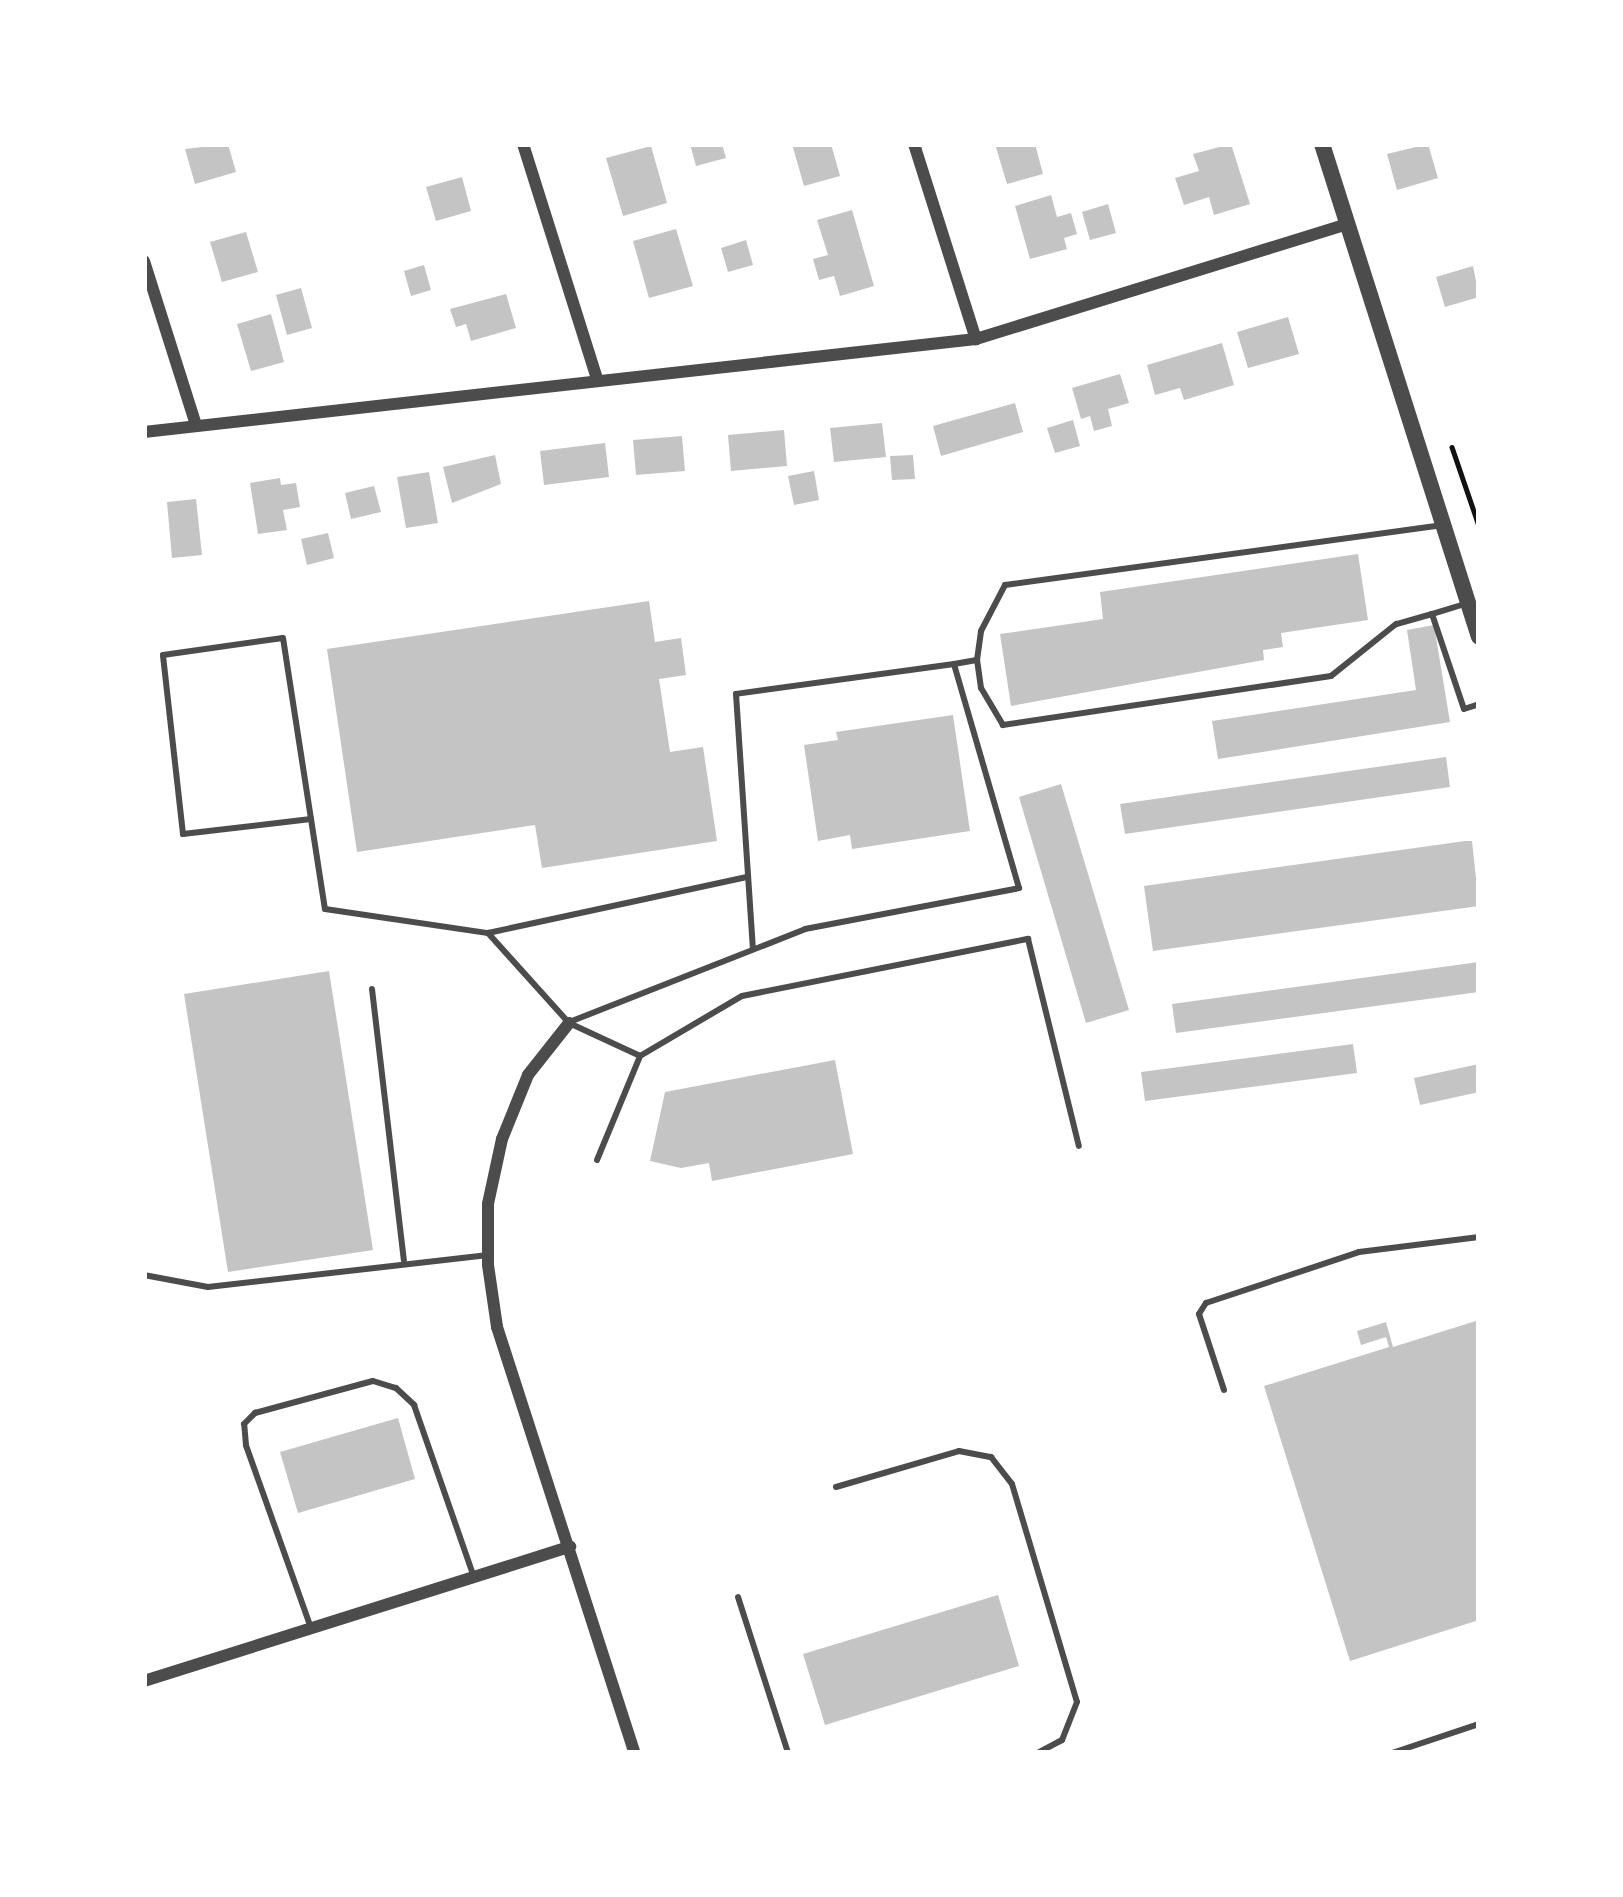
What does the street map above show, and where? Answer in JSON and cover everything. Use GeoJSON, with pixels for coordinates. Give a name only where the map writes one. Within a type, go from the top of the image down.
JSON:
{"type":"FeatureCollection","features":[{"type":"Feature","properties":{"kind":"street"},"geometry":{"type":"LineString","coordinates":[[523,144],[597,379]]}},
{"type":"Feature","properties":{"kind":"street"},"geometry":{"type":"LineString","coordinates":[[914,144],[976,339]]}},
{"type":"Feature","properties":{"kind":"street"},"geometry":{"type":"LineString","coordinates":[[1322,144],[1479,637]]}},
{"type":"Feature","properties":{"kind":"street"},"geometry":{"type":"LineString","coordinates":[[144,432],[976,339],[1347,224]]}},
{"type":"Feature","properties":{"kind":"street"},"geometry":{"type":"LineString","coordinates":[[144,261],[196,425]]}},
{"type":"Feature","properties":{"kind":"street"},"geometry":{"type":"LineString","coordinates":[[568,1023],[528,1075],[502,1139],[488,1204],[488,1255],[496,1328],[634,1753]]}},
{"type":"Feature","properties":{"kind":"street"},"geometry":{"type":"LineString","coordinates":[[144,1681],[570,1547]]}},
{"type":"Feature","properties":{"kind":"lane"},"geometry":{"type":"LineString","coordinates":[[1444,525],[1005,585],[981,631],[977,660],[981,688],[1003,725],[1331,676],[1396,624],[1468,603]]}},
{"type":"Feature","properties":{"kind":"lane"},"geometry":{"type":"LineString","coordinates":[[1432,614],[1464,709],[1479,704]]}},
{"type":"Feature","properties":{"kind":"lane"},"geometry":{"type":"LineString","coordinates":[[311,819],[182,834],[163,655],[283,638],[325,909],[488,933],[748,877]]}},
{"type":"Feature","properties":{"kind":"lane"},"geometry":{"type":"LineString","coordinates":[[753,948],[736,694],[977,660]]}},
{"type":"Feature","properties":{"kind":"lane"},"geometry":{"type":"LineString","coordinates":[[568,1023],[805,929],[1019,888],[954,664]]}},
{"type":"Feature","properties":{"kind":"lane"},"geometry":{"type":"LineString","coordinates":[[488,933],[568,1023],[640,1056]]}},
{"type":"Feature","properties":{"kind":"lane"},"geometry":{"type":"LineString","coordinates":[[597,1160],[640,1056],[742,996],[1028,939],[1079,1146]]}},
{"type":"Feature","properties":{"kind":"lane"},"geometry":{"type":"LineString","coordinates":[[372,989],[404,1261]]}},
{"type":"Feature","properties":{"kind":"lane"},"geometry":{"type":"LineString","coordinates":[[1224,1390],[1199,1314],[1206,1303],[1324,1260],[1479,1237]]}},
{"type":"Feature","properties":{"kind":"lane"},"geometry":{"type":"LineString","coordinates":[[144,1275],[208,1287],[488,1255]]}},
{"type":"Feature","properties":{"kind":"lane"},"geometry":{"type":"LineString","coordinates":[[311,1628],[246,1444],[244,1424],[255,1413],[373,1381],[396,1388],[414,1405],[474,1577]]}},
{"type":"Feature","properties":{"kind":"lane"},"geometry":{"type":"LineString","coordinates":[[836,1486],[959,1451],[991,1457],[1012,1484],[1077,1702],[1063,1740],[1037,1753]]}},
{"type":"Feature","properties":{"kind":"lane"},"geometry":{"type":"LineString","coordinates":[[738,1597],[788,1753]]}},
{"type":"Feature","properties":{"kind":"lane"},"geometry":{"type":"LineString","coordinates":[[1392,1753],[1479,1724]]}},
{"type":"Feature","properties":{"kind":"lane"},"geometry":{"type":"LineString","coordinates":[[153,1753],[177,1753]]}},
{"type":"Feature","properties":{"kind":"path"},"geometry":{"type":"LineString","coordinates":[[1452,447],[1478,522]]}},
{"type":"Feature","properties":{"kind":"building"},"geometry":{"type":"Polygon","coordinates":[[[228,144],[236,172],[195,184],[185,149],[228,144]]]}},
{"type":"Feature","properties":{"kind":"building"},"geometry":{"type":"Polygon","coordinates":[[[690,144],[722,144],[726,158],[696,166],[690,144]]]}},
{"type":"Feature","properties":{"kind":"building"},"geometry":{"type":"Polygon","coordinates":[[[792,144],[831,144],[840,176],[804,186],[792,144]]]}},
{"type":"Feature","properties":{"kind":"building"},"geometry":{"type":"Polygon","coordinates":[[[995,144],[1035,144],[1043,174],[1007,184],[995,144]]]}},
{"type":"Feature","properties":{"kind":"building"},"geometry":{"type":"Polygon","coordinates":[[[1231,144],[1250,204],[1214,215],[1209,197],[1184,205],[1175,178],[1199,171],[1193,154],[1231,144]]]}},
{"type":"Feature","properties":{"kind":"building"},"geometry":{"type":"Polygon","coordinates":[[[1428,144],[1438,178],[1397,190],[1387,154],[1428,144]]]}},
{"type":"Feature","properties":{"kind":"building"},"geometry":{"type":"Polygon","coordinates":[[[651,146],[667,203],[623,216],[606,158],[651,146]]]}},
{"type":"Feature","properties":{"kind":"building"},"geometry":{"type":"Polygon","coordinates":[[[462,177],[471,211],[436,221],[426,187],[462,177]]]}},
{"type":"Feature","properties":{"kind":"building"},"geometry":{"type":"Polygon","coordinates":[[[1051,195],[1057,217],[1071,213],[1077,234],[1064,238],[1067,249],[1030,259],[1015,206],[1051,195]]]}},
{"type":"Feature","properties":{"kind":"building"},"geometry":{"type":"Polygon","coordinates":[[[1108,204],[1116,233],[1090,240],[1082,212],[1108,204]]]}},
{"type":"Feature","properties":{"kind":"building"},"geometry":{"type":"Polygon","coordinates":[[[852,210],[874,286],[840,296],[834,276],[819,280],[813,259],[828,255],[817,220],[852,210]]]}},
{"type":"Feature","properties":{"kind":"building"},"geometry":{"type":"Polygon","coordinates":[[[676,229],[693,286],[649,298],[633,241],[676,229]]]}},
{"type":"Feature","properties":{"kind":"building"},"geometry":{"type":"Polygon","coordinates":[[[246,232],[258,272],[222,282],[210,242],[246,232]]]}},
{"type":"Feature","properties":{"kind":"building"},"geometry":{"type":"Polygon","coordinates":[[[746,240],[753,265],[728,272],[721,248],[746,240]]]}},
{"type":"Feature","properties":{"kind":"building"},"geometry":{"type":"Polygon","coordinates":[[[424,265],[431,290],[411,296],[404,271],[424,265]]]}},
{"type":"Feature","properties":{"kind":"building"},"geometry":{"type":"Polygon","coordinates":[[[1473,266],[1479,297],[1445,307],[1436,277],[1473,266]]]}},
{"type":"Feature","properties":{"kind":"building"},"geometry":{"type":"Polygon","coordinates":[[[301,288],[312,328],[287,335],[276,295],[301,288]]]}},
{"type":"Feature","properties":{"kind":"building"},"geometry":{"type":"Polygon","coordinates":[[[506,294],[516,328],[471,341],[466,324],[456,327],[450,309],[506,294]]]}},
{"type":"Feature","properties":{"kind":"building"},"geometry":{"type":"Polygon","coordinates":[[[271,314],[284,362],[251,371],[237,324],[271,314]]]}},
{"type":"Feature","properties":{"kind":"building"},"geometry":{"type":"Polygon","coordinates":[[[1288,317],[1299,354],[1248,368],[1237,332],[1288,317]]]}},
{"type":"Feature","properties":{"kind":"building"},"geometry":{"type":"Polygon","coordinates":[[[1222,343],[1234,385],[1184,400],[1180,388],[1155,395],[1147,365],[1222,343]]]}},
{"type":"Feature","properties":{"kind":"building"},"geometry":{"type":"Polygon","coordinates":[[[1120,374],[1129,403],[1108,409],[1112,426],[1094,431],[1090,416],[1081,419],[1072,388],[1120,374]]]}},
{"type":"Feature","properties":{"kind":"building"},"geometry":{"type":"Polygon","coordinates":[[[1015,403],[1023,432],[941,456],[933,426],[1015,403]]]}},
{"type":"Feature","properties":{"kind":"building"},"geometry":{"type":"Polygon","coordinates":[[[1073,420],[1080,446],[1055,453],[1047,428],[1073,420]]]}},
{"type":"Feature","properties":{"kind":"building"},"geometry":{"type":"Polygon","coordinates":[[[882,423],[886,457],[834,462],[830,428],[882,423]]]}},
{"type":"Feature","properties":{"kind":"building"},"geometry":{"type":"Polygon","coordinates":[[[784,430],[787,466],[731,471],[728,435],[784,430]]]}},
{"type":"Feature","properties":{"kind":"building"},"geometry":{"type":"Polygon","coordinates":[[[682,436],[685,471],[636,475],[633,440],[682,436]]]}},
{"type":"Feature","properties":{"kind":"building"},"geometry":{"type":"Polygon","coordinates":[[[605,443],[609,477],[544,485],[540,451],[605,443]]]}},
{"type":"Feature","properties":{"kind":"building"},"geometry":{"type":"Polygon","coordinates":[[[495,455],[501,484],[452,503],[443,467],[495,455]]]}},
{"type":"Feature","properties":{"kind":"building"},"geometry":{"type":"Polygon","coordinates":[[[913,455],[915,479],[892,480],[890,456],[913,455]]]}},
{"type":"Feature","properties":{"kind":"building"},"geometry":{"type":"Polygon","coordinates":[[[814,471],[819,500],[794,505],[788,476],[814,471]]]}},
{"type":"Feature","properties":{"kind":"building"},"geometry":{"type":"Polygon","coordinates":[[[429,472],[438,523],[406,528],[397,477],[429,472]]]}},
{"type":"Feature","properties":{"kind":"building"},"geometry":{"type":"Polygon","coordinates":[[[280,478],[281,485],[296,483],[300,507],[283,510],[287,530],[258,534],[250,483],[280,478]]]}},
{"type":"Feature","properties":{"kind":"building"},"geometry":{"type":"Polygon","coordinates":[[[374,486],[381,512],[351,519],[345,493],[374,486]]]}},
{"type":"Feature","properties":{"kind":"building"},"geometry":{"type":"Polygon","coordinates":[[[196,499],[202,555],[172,558],[167,502],[196,499]]]}},
{"type":"Feature","properties":{"kind":"building"},"geometry":{"type":"Polygon","coordinates":[[[328,533],[334,558],[307,565],[301,539],[328,533]]]}},
{"type":"Feature","properties":{"kind":"building"},"geometry":{"type":"Polygon","coordinates":[[[1358,554],[1368,620],[1281,633],[1283,647],[1263,650],[1264,660],[1011,706],[1000,634],[1103,619],[1100,592],[1358,554]]]}},
{"type":"Feature","properties":{"kind":"building"},"geometry":{"type":"Polygon","coordinates":[[[649,601],[655,642],[681,638],[686,675],[659,679],[670,752],[703,747],[717,841],[542,868],[535,825],[357,852],[327,649],[649,601]]]}},
{"type":"Feature","properties":{"kind":"building"},"geometry":{"type":"Polygon","coordinates":[[[1434,625],[1450,722],[1218,759],[1212,721],[1416,690],[1407,630],[1434,625]]]}},
{"type":"Feature","properties":{"kind":"building"},"geometry":{"type":"Polygon","coordinates":[[[953,715],[970,831],[852,849],[850,835],[818,841],[804,745],[838,740],[836,732],[953,715]]]}},
{"type":"Feature","properties":{"kind":"building"},"geometry":{"type":"Polygon","coordinates":[[[1446,757],[1450,787],[1125,834],[1120,804],[1446,757]]]}},
{"type":"Feature","properties":{"kind":"building"},"geometry":{"type":"Polygon","coordinates":[[[1061,784],[1129,1010],[1086,1023],[1019,797],[1061,784]]]}},
{"type":"Feature","properties":{"kind":"building"},"geometry":{"type":"Polygon","coordinates":[[[1472,841],[1479,906],[1153,951],[1144,886],[1472,841]]]}},
{"type":"Feature","properties":{"kind":"building"},"geometry":{"type":"Polygon","coordinates":[[[1479,962],[1479,992],[1176,1033],[1172,1004],[1479,962]]]}},
{"type":"Feature","properties":{"kind":"building"},"geometry":{"type":"Polygon","coordinates":[[[329,971],[373,1250],[228,1272],[184,994],[329,971]]]}},
{"type":"Feature","properties":{"kind":"building"},"geometry":{"type":"Polygon","coordinates":[[[1353,1044],[1357,1073],[1145,1101],[1141,1072],[1353,1044]]]}},
{"type":"Feature","properties":{"kind":"building"},"geometry":{"type":"Polygon","coordinates":[[[835,1060],[853,1154],[712,1181],[709,1163],[681,1168],[650,1161],[665,1092],[835,1060]]]}},
{"type":"Feature","properties":{"kind":"building"},"geometry":{"type":"Polygon","coordinates":[[[1479,1064],[1479,1092],[1420,1105],[1414,1078],[1479,1064]]]}},
{"type":"Feature","properties":{"kind":"building"},"geometry":{"type":"Polygon","coordinates":[[[1479,1320],[1479,1620],[1350,1661],[1264,1386],[1389,1347],[1386,1337],[1361,1345],[1357,1331],[1386,1322],[1393,1347],[1479,1320]]]}},
{"type":"Feature","properties":{"kind":"building"},"geometry":{"type":"Polygon","coordinates":[[[398,1418],[415,1479],[298,1513],[280,1452],[398,1418]]]}},
{"type":"Feature","properties":{"kind":"building"},"geometry":{"type":"Polygon","coordinates":[[[998,1595],[1019,1666],[825,1725],[803,1654],[998,1595]]]}}]}
